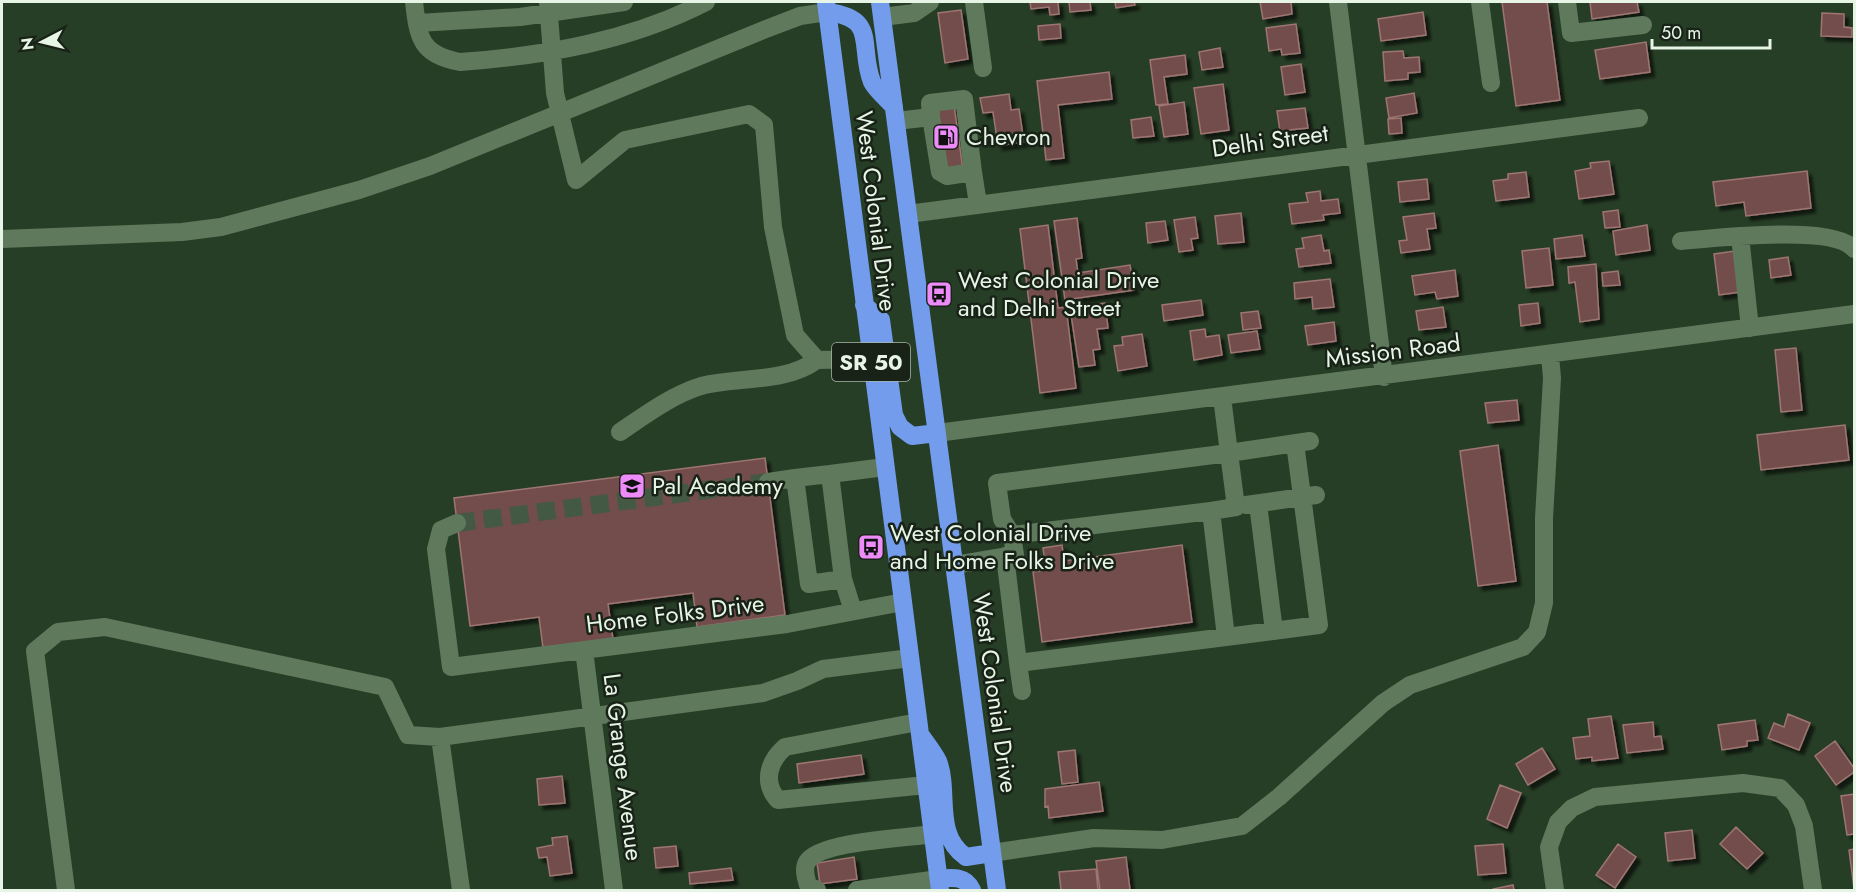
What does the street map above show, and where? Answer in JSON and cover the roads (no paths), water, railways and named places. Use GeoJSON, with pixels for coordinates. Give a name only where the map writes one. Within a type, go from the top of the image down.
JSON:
{"type":"FeatureCollection","features":[{"type":"Feature","properties":{"kind":"highway","name":"West Colonial Drive"},"geometry":{"type":"LineString","coordinates":[[826,7],[940,885]]}},
{"type":"Feature","properties":{"kind":"highway"},"geometry":{"type":"LineString","coordinates":[[826,7],[848,15],[860,25],[872,83],[895,114]]}},
{"type":"Feature","properties":{"kind":"highway","name":"West Colonial Drive"},"geometry":{"type":"LineString","coordinates":[[881,9],[997,891]]}},
{"type":"Feature","properties":{"kind":"highway"},"geometry":{"type":"LineString","coordinates":[[864,305],[881,320],[890,397],[900,427],[912,436],[937,433]]}},
{"type":"Feature","properties":{"kind":"highway"},"geometry":{"type":"LineString","coordinates":[[919,727],[938,761],[944,823],[956,850],[966,856],[992,853]]}},
{"type":"Feature","properties":{"kind":"highway"},"geometry":{"type":"LineString","coordinates":[[940,885],[957,877],[969,884],[972,891]]}},
{"type":"Feature","properties":{"kind":"street"},"geometry":{"type":"LineString","coordinates":[[414,2],[425,47],[446,59],[460,62],[554,52],[630,33],[706,2]]}},
{"type":"Feature","properties":{"kind":"street"},"geometry":{"type":"LineString","coordinates":[[418,23],[520,18],[549,7],[624,2]]}},
{"type":"Feature","properties":{"kind":"street"},"geometry":{"type":"LineString","coordinates":[[881,9],[914,13],[930,2]]}},
{"type":"Feature","properties":{"kind":"street"},"geometry":{"type":"LineString","coordinates":[[974,2],[983,68]]}},
{"type":"Feature","properties":{"kind":"street"},"geometry":{"type":"LineString","coordinates":[[1338,2],[1384,377]]}},
{"type":"Feature","properties":{"kind":"street"},"geometry":{"type":"LineString","coordinates":[[1480,2],[1491,83]]}},
{"type":"Feature","properties":{"kind":"street"},"geometry":{"type":"LineString","coordinates":[[1567,2],[1571,33],[1643,25]]}},
{"type":"Feature","properties":{"kind":"street"},"geometry":{"type":"LineString","coordinates":[[549,7],[554,52],[555,93],[576,180],[625,140],[749,114],[764,125],[773,227],[795,335],[817,360]]}},
{"type":"Feature","properties":{"kind":"street"},"geometry":{"type":"LineString","coordinates":[[2,239],[182,232],[221,227],[359,190],[420,170],[765,28],[826,7]]}},
{"type":"Feature","properties":{"kind":"street"},"geometry":{"type":"LineString","coordinates":[[973,172],[942,174],[930,103],[964,99],[978,204]]}},
{"type":"Feature","properties":{"kind":"street"},"geometry":{"type":"LineString","coordinates":[[895,114],[931,117]]}},
{"type":"Feature","properties":{"kind":"street","name":"Delhi Street"},"geometry":{"type":"LineString","coordinates":[[908,214],[1639,118]]}},
{"type":"Feature","properties":{"kind":"street"},"geometry":{"type":"LineString","coordinates":[[1740,236],[1750,328]]}},
{"type":"Feature","properties":{"kind":"street"},"geometry":{"type":"LineString","coordinates":[[1682,241],[1740,236],[1818,237],[1841,241],[1854,249]]}},
{"type":"Feature","properties":{"kind":"street","name":"Mission Road"},"geometry":{"type":"LineString","coordinates":[[937,433],[1384,377],[1854,314]]}},
{"type":"Feature","properties":{"kind":"street"},"geometry":{"type":"LineString","coordinates":[[992,853],[1094,838],[1162,840],[1242,826],[1279,797],[1383,703],[1410,684],[1523,647],[1536,632],[1544,603],[1544,518],[1552,378],[1550,354]]}},
{"type":"Feature","properties":{"kind":"street"},"geometry":{"type":"LineString","coordinates":[[620,432],[657,407],[700,387],[754,380],[805,369],[817,360],[871,359]]}},
{"type":"Feature","properties":{"kind":"street"},"geometry":{"type":"LineString","coordinates":[[1222,397],[1236,507]]}},
{"type":"Feature","properties":{"kind":"street"},"geometry":{"type":"LineString","coordinates":[[954,565],[1015,555],[1012,535],[1002,519],[997,483],[1303,442],[1319,625],[1018,663]]}},
{"type":"Feature","properties":{"kind":"street"},"geometry":{"type":"LineString","coordinates":[[768,482],[885,467]]}},
{"type":"Feature","properties":{"kind":"street"},"geometry":{"type":"LineString","coordinates":[[830,474],[843,579],[853,611]]}},
{"type":"Feature","properties":{"kind":"street"},"geometry":{"type":"LineString","coordinates":[[795,478],[808,584],[843,579]]}},
{"type":"Feature","properties":{"kind":"street"},"geometry":{"type":"LineString","coordinates":[[1012,535],[1210,511],[1309,496]]}},
{"type":"Feature","properties":{"kind":"street"},"geometry":{"type":"LineString","coordinates":[[1258,504],[1274,631]]}},
{"type":"Feature","properties":{"kind":"street"},"geometry":{"type":"LineString","coordinates":[[1210,511],[1226,637]]}},
{"type":"Feature","properties":{"kind":"street","name":"Home Folks Drive"},"geometry":{"type":"LineString","coordinates":[[457,523],[441,530],[436,549],[452,668],[787,624],[903,602]]}},
{"type":"Feature","properties":{"kind":"street"},"geometry":{"type":"LineString","coordinates":[[1005,556],[1022,691]]}},
{"type":"Feature","properties":{"kind":"street"},"geometry":{"type":"LineString","coordinates":[[66,891],[35,651],[58,632],[105,627],[385,687],[408,735],[440,737],[763,693],[823,669],[910,658]]}},
{"type":"Feature","properties":{"kind":"street","name":"La Grange Avenue"},"geometry":{"type":"LineString","coordinates":[[584,650],[614,891]]}},
{"type":"Feature","properties":{"kind":"street"},"geometry":{"type":"LineString","coordinates":[[919,727],[880,728],[785,747],[774,756],[770,768],[770,786],[778,800],[926,785]]}},
{"type":"Feature","properties":{"kind":"street"},"geometry":{"type":"LineString","coordinates":[[440,737],[461,891]]}},
{"type":"Feature","properties":{"kind":"street"},"geometry":{"type":"LineString","coordinates":[[1555,891],[1549,847],[1558,822],[1572,808],[1595,797],[1743,783],[1780,788],[1796,805],[1804,826],[1813,891]]}},
{"type":"Feature","properties":{"kind":"street"},"geometry":{"type":"LineString","coordinates":[[817,891],[808,885],[805,872],[807,861],[817,853],[840,846],[933,834]]}},
{"type":"Feature","properties":{"kind":"street"},"geometry":{"type":"LineString","coordinates":[[857,891],[940,885]]}},
{"type":"Feature","properties":{"kind":"tunnel"},"geometry":{"type":"LineString","coordinates":[[457,523],[768,482]]}},
{"type":"Feature","properties":{"kind":"place","name":"Chevron"},"geometry":{"type":"Point","coordinates":[946,137]}},
{"type":"Feature","properties":{"kind":"place","name":"West Colonial Drive and Delhi Street"},"geometry":{"type":"Point","coordinates":[939,294]}},
{"type":"Feature","properties":{"kind":"place","name":"Pal Academy"},"geometry":{"type":"Point","coordinates":[632,486]}},
{"type":"Feature","properties":{"kind":"place","name":"West Colonial Drive and Home Folks Drive"},"geometry":{"type":"Point","coordinates":[871,547]}}]}
